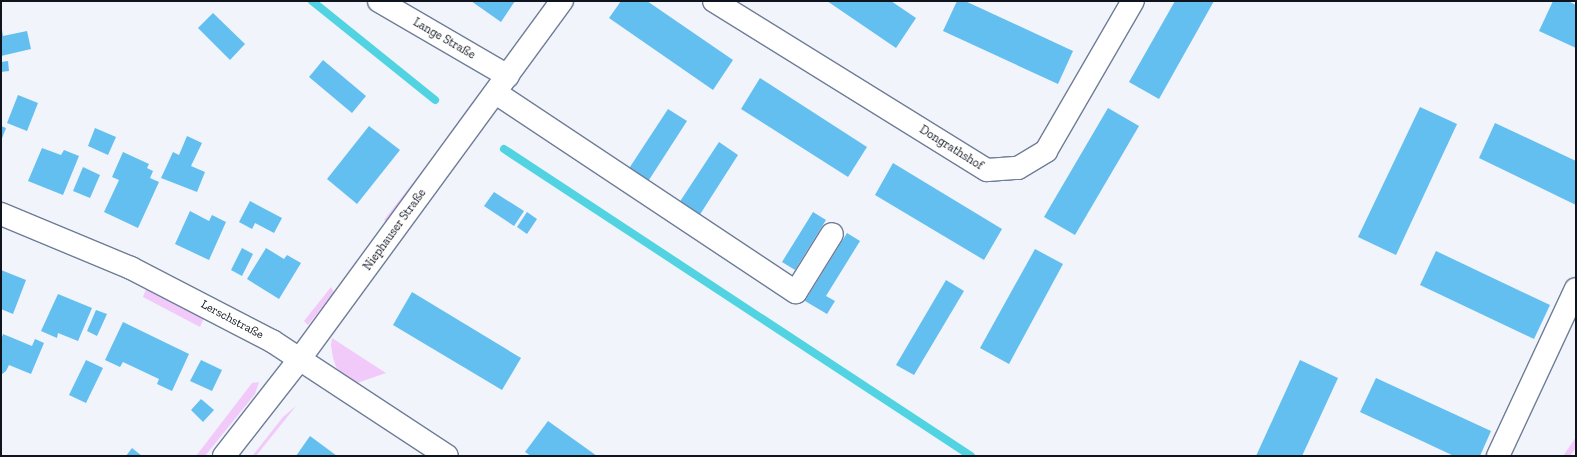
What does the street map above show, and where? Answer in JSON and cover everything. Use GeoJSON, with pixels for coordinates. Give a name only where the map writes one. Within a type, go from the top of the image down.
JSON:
{"type":"FeatureCollection","features":[{"type":"Feature","properties":{"kind":"street","name":"Lange Straße"},"geometry":{"type":"LineString","coordinates":[[379,1],[502,85],[796,292],[832,234]]}},
{"type":"Feature","properties":{"kind":"street","name":"Niephauser Straße"},"geometry":{"type":"LineString","coordinates":[[224,456],[299,360],[502,85],[562,1]]}},
{"type":"Feature","properties":{"kind":"street","name":"Dongrathshof"},"geometry":{"type":"LineString","coordinates":[[714,1],[987,170],[1018,168],[1046,151],[1134,1]]}},
{"type":"Feature","properties":{"kind":"street","name":"Lerschstraße"},"geometry":{"type":"LineString","coordinates":[[1,214],[131,268],[272,341],[447,456]]}},
{"type":"Feature","properties":{"kind":"street"},"geometry":{"type":"LineString","coordinates":[[1498,456],[1576,289]]}},
{"type":"Feature","properties":{"kind":"shaded area"},"geometry":{"type":"Polygon","coordinates":[[[479,93],[484,97],[452,141],[447,137],[479,93]]]}},
{"type":"Feature","properties":{"kind":"shaded area"},"geometry":{"type":"Polygon","coordinates":[[[422,171],[426,175],[388,223],[384,220],[422,171]]]}},
{"type":"Feature","properties":{"kind":"shaded area"},"geometry":{"type":"Polygon","coordinates":[[[331,287],[334,292],[308,325],[304,321],[331,287]]]}},
{"type":"Feature","properties":{"kind":"shaded area"},"geometry":{"type":"Polygon","coordinates":[[[146,289],[204,318],[200,327],[143,297],[146,289]]]}},
{"type":"Feature","properties":{"kind":"shaded area"},"geometry":{"type":"Polygon","coordinates":[[[332,338],[386,373],[357,383],[343,374],[336,367],[333,358],[331,345],[332,338]]]}},
{"type":"Feature","properties":{"kind":"shaded area"},"geometry":{"type":"Polygon","coordinates":[[[259,382],[255,394],[205,456],[196,456],[252,383],[259,382]]]}},
{"type":"Feature","properties":{"kind":"shaded area"},"geometry":{"type":"Polygon","coordinates":[[[296,406],[256,456],[253,455],[283,417],[296,406]]]}},
{"type":"Feature","properties":{"kind":"shaded area"},"geometry":{"type":"Polygon","coordinates":[[[1576,437],[1576,448],[1570,456],[1563,456],[1576,437]]]}},
{"type":"Feature","properties":{"kind":"building"},"geometry":{"type":"Polygon","coordinates":[[[471,1],[515,1],[501,22],[471,1]]]}},
{"type":"Feature","properties":{"kind":"building"},"geometry":{"type":"Polygon","coordinates":[[[621,1],[647,1],[733,60],[713,90],[609,18],[621,1]]]}},
{"type":"Feature","properties":{"kind":"building"},"geometry":{"type":"Polygon","coordinates":[[[827,1],[891,1],[916,18],[896,48],[827,1]]]}},
{"type":"Feature","properties":{"kind":"building"},"geometry":{"type":"Polygon","coordinates":[[[957,1],[965,1],[1073,51],[1058,84],[943,31],[957,1]]]}},
{"type":"Feature","properties":{"kind":"building"},"geometry":{"type":"Polygon","coordinates":[[[1175,1],[1214,1],[1159,99],[1129,82],[1175,1]]]}},
{"type":"Feature","properties":{"kind":"building"},"geometry":{"type":"Polygon","coordinates":[[[1553,1],[1568,1],[1576,5],[1576,48],[1539,31],[1553,1]]]}},
{"type":"Feature","properties":{"kind":"building"},"geometry":{"type":"Polygon","coordinates":[[[213,13],[245,44],[230,60],[198,28],[213,13]]]}},
{"type":"Feature","properties":{"kind":"building"},"geometry":{"type":"Polygon","coordinates":[[[2,30],[3,36],[27,31],[31,49],[1,56],[2,30]]]}},
{"type":"Feature","properties":{"kind":"building"},"geometry":{"type":"Polygon","coordinates":[[[323,60],[366,96],[352,113],[309,77],[323,60]]]}},
{"type":"Feature","properties":{"kind":"building"},"geometry":{"type":"Polygon","coordinates":[[[8,61],[9,71],[1,72],[1,62],[8,61]]]}},
{"type":"Feature","properties":{"kind":"building"},"geometry":{"type":"Polygon","coordinates":[[[760,78],[867,147],[848,177],[741,109],[760,78]]]}},
{"type":"Feature","properties":{"kind":"building"},"geometry":{"type":"Polygon","coordinates":[[[18,95],[38,103],[27,131],[7,123],[18,95]]]}},
{"type":"Feature","properties":{"kind":"building"},"geometry":{"type":"Polygon","coordinates":[[[1420,107],[1457,124],[1396,255],[1358,237],[1420,107]]]}},
{"type":"Feature","properties":{"kind":"building"},"geometry":{"type":"Polygon","coordinates":[[[1108,108],[1139,126],[1075,235],[1044,217],[1108,108]]]}},
{"type":"Feature","properties":{"kind":"building"},"geometry":{"type":"Polygon","coordinates":[[[668,109],[687,121],[647,183],[628,170],[668,109]]]}},
{"type":"Feature","properties":{"kind":"building"},"geometry":{"type":"Polygon","coordinates":[[[1495,123],[1576,161],[1576,205],[1479,158],[1495,123]]]}},
{"type":"Feature","properties":{"kind":"building"},"geometry":{"type":"Polygon","coordinates":[[[1,126],[6,128],[1,141],[1,126]]]}},
{"type":"Feature","properties":{"kind":"building"},"geometry":{"type":"Polygon","coordinates":[[[369,126],[400,150],[357,204],[327,179],[369,126]]]}},
{"type":"Feature","properties":{"kind":"building"},"geometry":{"type":"Polygon","coordinates":[[[95,128],[116,137],[108,155],[88,146],[95,128]]]}},
{"type":"Feature","properties":{"kind":"building"},"geometry":{"type":"Polygon","coordinates":[[[187,136],[202,143],[191,166],[205,172],[197,192],[161,178],[173,152],[179,155],[187,136]]]}},
{"type":"Feature","properties":{"kind":"building"},"geometry":{"type":"Polygon","coordinates":[[[719,142],[738,155],[699,216],[679,203],[719,142]]]}},
{"type":"Feature","properties":{"kind":"building"},"geometry":{"type":"Polygon","coordinates":[[[42,148],[61,155],[64,150],[79,156],[63,195],[28,181],[42,148]]]}},
{"type":"Feature","properties":{"kind":"building"},"geometry":{"type":"Polygon","coordinates":[[[123,152],[149,164],[147,168],[153,171],[150,178],[159,182],[138,228],[104,212],[119,180],[112,177],[123,152]]]}},
{"type":"Feature","properties":{"kind":"building"},"geometry":{"type":"Polygon","coordinates":[[[893,163],[1002,229],[984,260],[875,195],[893,163]]]}},
{"type":"Feature","properties":{"kind":"building"},"geometry":{"type":"Polygon","coordinates":[[[83,167],[100,175],[90,198],[73,191],[83,167]]]}},
{"type":"Feature","properties":{"kind":"building"},"geometry":{"type":"Polygon","coordinates":[[[494,192],[524,211],[514,226],[484,206],[494,192]]]}},
{"type":"Feature","properties":{"kind":"building"},"geometry":{"type":"Polygon","coordinates":[[[250,201],[282,218],[274,233],[255,223],[252,229],[239,222],[250,201]]]}},
{"type":"Feature","properties":{"kind":"building"},"geometry":{"type":"Polygon","coordinates":[[[190,211],[209,221],[212,215],[226,222],[209,260],[175,244],[190,211]]]}},
{"type":"Feature","properties":{"kind":"building"},"geometry":{"type":"Polygon","coordinates":[[[527,212],[537,219],[527,234],[517,227],[527,212]]]}},
{"type":"Feature","properties":{"kind":"building"},"geometry":{"type":"Polygon","coordinates":[[[813,212],[826,220],[795,270],[782,262],[813,212]]]}},
{"type":"Feature","properties":{"kind":"building"},"geometry":{"type":"Polygon","coordinates":[[[847,233],[860,241],[826,296],[835,301],[827,314],[805,301],[847,233]]]}},
{"type":"Feature","properties":{"kind":"building"},"geometry":{"type":"Polygon","coordinates":[[[242,248],[253,254],[242,276],[231,270],[242,248]]]}},
{"type":"Feature","properties":{"kind":"building"},"geometry":{"type":"Polygon","coordinates":[[[266,248],[284,259],[287,255],[301,263],[279,299],[247,279],[266,248]]]}},
{"type":"Feature","properties":{"kind":"building"},"geometry":{"type":"Polygon","coordinates":[[[1035,249],[1063,264],[1009,364],[980,348],[1035,249]]]}},
{"type":"Feature","properties":{"kind":"building"},"geometry":{"type":"Polygon","coordinates":[[[1436,251],[1550,305],[1534,339],[1420,285],[1436,251]]]}},
{"type":"Feature","properties":{"kind":"building"},"geometry":{"type":"Polygon","coordinates":[[[1,270],[26,280],[13,314],[1,309],[1,270]]]}},
{"type":"Feature","properties":{"kind":"building"},"geometry":{"type":"Polygon","coordinates":[[[946,280],[964,291],[914,375],[896,365],[946,280]]]}},
{"type":"Feature","properties":{"kind":"building"},"geometry":{"type":"Polygon","coordinates":[[[412,292],[521,358],[502,390],[393,325],[412,292]]]}},
{"type":"Feature","properties":{"kind":"building"},"geometry":{"type":"Polygon","coordinates":[[[58,294],[92,308],[78,341],[58,333],[57,338],[41,331],[58,294]]]}},
{"type":"Feature","properties":{"kind":"building"},"geometry":{"type":"Polygon","coordinates":[[[96,310],[107,314],[97,336],[87,331],[96,310]]]}},
{"type":"Feature","properties":{"kind":"building"},"geometry":{"type":"Polygon","coordinates":[[[123,322],[189,354],[172,391],[157,384],[159,379],[123,362],[120,367],[105,360],[123,322]]]}},
{"type":"Feature","properties":{"kind":"building"},"geometry":{"type":"Polygon","coordinates":[[[3,334],[32,346],[35,339],[44,343],[31,374],[9,365],[6,371],[1,375],[1,340],[3,334]]]}},
{"type":"Feature","properties":{"kind":"building"},"geometry":{"type":"Polygon","coordinates":[[[86,360],[103,368],[86,403],[69,395],[86,360]]]}},
{"type":"Feature","properties":{"kind":"building"},"geometry":{"type":"Polygon","coordinates":[[[201,360],[222,370],[212,391],[190,381],[201,360]]]}},
{"type":"Feature","properties":{"kind":"building"},"geometry":{"type":"Polygon","coordinates":[[[1300,360],[1338,378],[1302,456],[1256,456],[1300,360]]]}},
{"type":"Feature","properties":{"kind":"building"},"geometry":{"type":"Polygon","coordinates":[[[1376,378],[1491,431],[1480,456],[1454,456],[1360,412],[1376,378]]]}},
{"type":"Feature","properties":{"kind":"building"},"geometry":{"type":"Polygon","coordinates":[[[201,399],[214,410],[203,422],[191,410],[201,399]]]}},
{"type":"Feature","properties":{"kind":"building"},"geometry":{"type":"Polygon","coordinates":[[[548,421],[597,456],[531,456],[525,452],[548,421]]]}},
{"type":"Feature","properties":{"kind":"building"},"geometry":{"type":"Polygon","coordinates":[[[310,436],[337,456],[296,456],[310,436]]]}},
{"type":"Feature","properties":{"kind":"building"},"geometry":{"type":"Polygon","coordinates":[[[132,448],[142,456],[126,456],[132,448]]]}},
{"type":"Feature","properties":{"kind":"waterway"},"geometry":{"type":"LineString","coordinates":[[312,1],[435,100]]}},
{"type":"Feature","properties":{"kind":"waterway"},"geometry":{"type":"LineString","coordinates":[[504,149],[971,456]]}}]}
